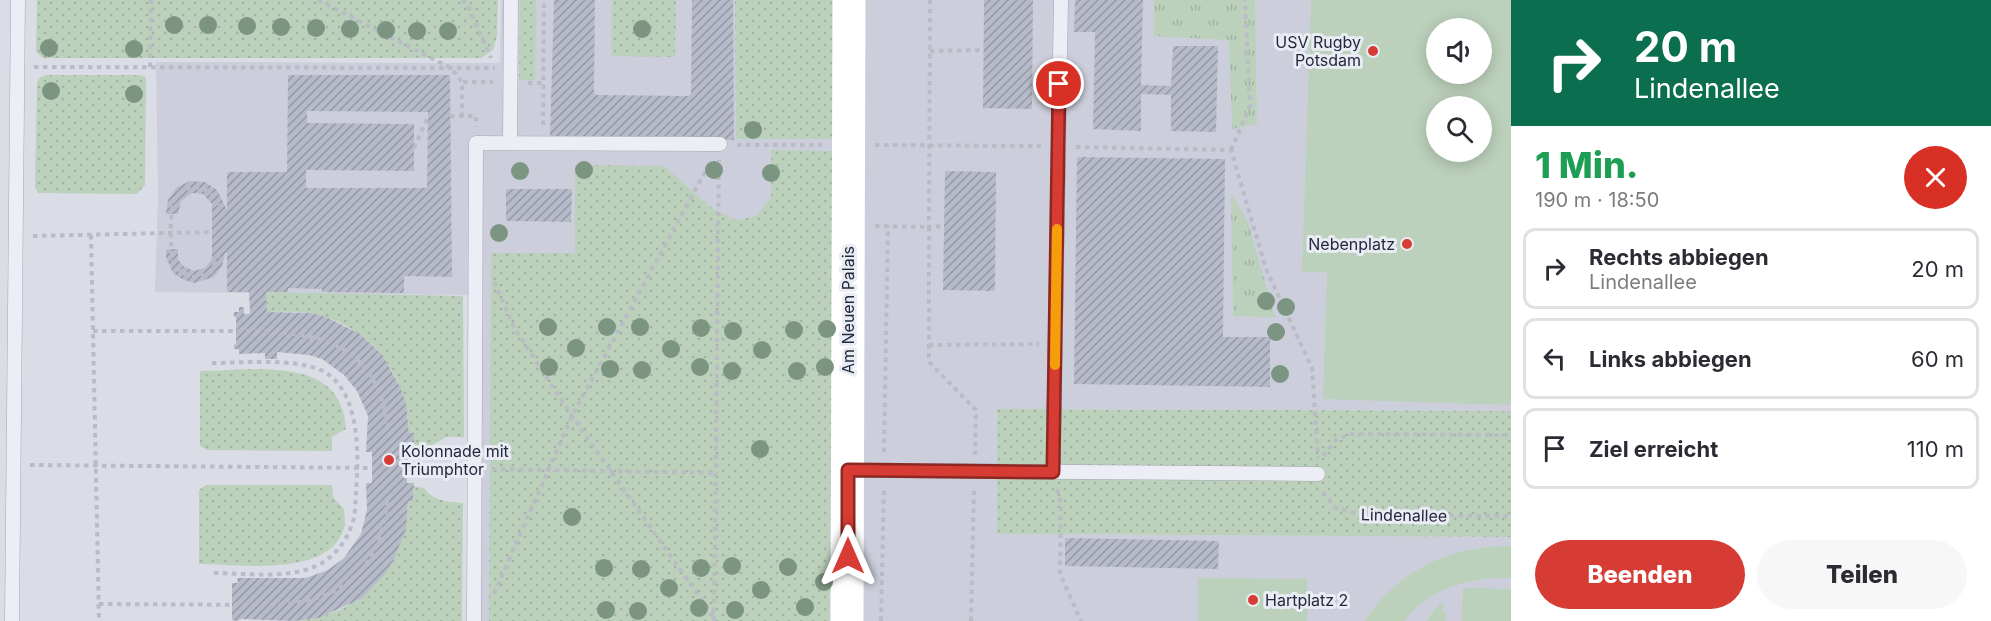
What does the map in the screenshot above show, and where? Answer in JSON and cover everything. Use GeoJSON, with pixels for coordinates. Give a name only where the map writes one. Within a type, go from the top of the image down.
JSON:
{"type":"FeatureCollection","features":[{"type":"Feature","properties":{"kind":"street","name":"Am Neuen Palais"},"geometry":{"type":"LineString","coordinates":[[847,621],[849,0]]}},
{"type":"Feature","properties":{"kind":"lane"},"geometry":{"type":"LineString","coordinates":[[12,621],[18,0]]}},
{"type":"Feature","properties":{"kind":"lane"},"geometry":{"type":"LineString","coordinates":[[510,143],[511,0]]}},
{"type":"Feature","properties":{"kind":"lane"},"geometry":{"type":"LineString","coordinates":[[1053,472],[1061,0]]}},
{"type":"Feature","properties":{"kind":"lane"},"geometry":{"type":"LineString","coordinates":[[474,621],[476,143],[720,144]]}},
{"type":"Feature","properties":{"kind":"lane"},"geometry":{"type":"LineString","coordinates":[[848,470],[1318,474]]}},
{"type":"Feature","properties":{"kind":"path"},"geometry":{"type":"LineString","coordinates":[[150,0],[150,67]]}},
{"type":"Feature","properties":{"kind":"path"},"geometry":{"type":"LineString","coordinates":[[318,0],[451,68],[462,82]]}},
{"type":"Feature","properties":{"kind":"path"},"geometry":{"type":"LineString","coordinates":[[462,0],[467,4],[495,68]]}},
{"type":"Feature","properties":{"kind":"path"},"geometry":{"type":"LineString","coordinates":[[543,143],[544,0]]}},
{"type":"Feature","properties":{"kind":"path"},"geometry":{"type":"LineString","coordinates":[[930,0],[929,362],[976,410],[971,621]]}},
{"type":"Feature","properties":{"kind":"path"},"geometry":{"type":"LineString","coordinates":[[1245,0],[1250,106],[1231,150],[1266,269],[1312,368],[1318,474]]}},
{"type":"Feature","properties":{"kind":"path"},"geometry":{"type":"LineString","coordinates":[[930,51],[983,50]]}},
{"type":"Feature","properties":{"kind":"path"},"geometry":{"type":"LineString","coordinates":[[17,67],[510,68]]}},
{"type":"Feature","properties":{"kind":"path"},"geometry":{"type":"LineString","coordinates":[[450,117],[476,116],[476,143]]}},
{"type":"Feature","properties":{"kind":"path"},"geometry":{"type":"LineString","coordinates":[[414,147],[428,117]]}},
{"type":"Feature","properties":{"kind":"path"},"geometry":{"type":"LineString","coordinates":[[720,144],[1058,146],[1231,150]]}},
{"type":"Feature","properties":{"kind":"path"},"geometry":{"type":"LineString","coordinates":[[474,600],[492,599],[572,416],[720,144]]}},
{"type":"Feature","properties":{"kind":"path"},"geometry":{"type":"LineString","coordinates":[[714,620],[720,144]]}},
{"type":"Feature","properties":{"kind":"path"},"geometry":{"type":"LineString","coordinates":[[219,210],[216,199],[208,190],[189,187],[183,190],[173,202],[172,232],[174,265],[187,276],[198,278],[211,272],[219,253]]}},
{"type":"Feature","properties":{"kind":"path"},"geometry":{"type":"LineString","coordinates":[[848,225],[944,226]]}},
{"type":"Feature","properties":{"kind":"path"},"geometry":{"type":"LineString","coordinates":[[881,621],[888,226]]}},
{"type":"Feature","properties":{"kind":"path"},"geometry":{"type":"LineString","coordinates":[[16,236],[212,232]]}},
{"type":"Feature","properties":{"kind":"path"},"geometry":{"type":"LineString","coordinates":[[91,234],[99,621]]}},
{"type":"Feature","properties":{"kind":"path"},"geometry":{"type":"LineString","coordinates":[[476,270],[495,283],[515,329],[572,416],[714,620]]}},
{"type":"Feature","properties":{"kind":"path"},"geometry":{"type":"LineString","coordinates":[[93,331],[283,331],[320,338],[351,356],[371,375],[384,403],[389,433]]}},
{"type":"Feature","properties":{"kind":"path"},"geometry":{"type":"LineString","coordinates":[[929,345],[1055,344]]}},
{"type":"Feature","properties":{"kind":"path"},"geometry":{"type":"LineString","coordinates":[[212,363],[284,363],[319,369],[336,383],[349,402],[356,428],[358,468],[353,523],[341,546],[328,559],[304,570],[284,573],[213,573]]}},
{"type":"Feature","properties":{"kind":"path"},"geometry":{"type":"LineString","coordinates":[[1318,474],[1323,455],[1336,440],[1350,434],[1511,435]]}},
{"type":"Feature","properties":{"kind":"path"},"geometry":{"type":"LineString","coordinates":[[34,465],[372,468]]}},
{"type":"Feature","properties":{"kind":"path"},"geometry":{"type":"LineString","coordinates":[[407,469],[716,473]]}},
{"type":"Feature","properties":{"kind":"path"},"geometry":{"type":"LineString","coordinates":[[1053,472],[1061,503],[1060,574],[1081,621]]}},
{"type":"Feature","properties":{"kind":"path","name":"Lindenallee"},"geometry":{"type":"LineString","coordinates":[[1318,474],[1323,493],[1336,508],[1347,513],[1511,516]]}},
{"type":"Feature","properties":{"kind":"path"},"geometry":{"type":"LineString","coordinates":[[99,604],[270,605],[319,600],[348,583],[369,561],[382,534],[387,501]]}},
{"type":"Feature","properties":{"kind":"shaded area"},"geometry":{"type":"Polygon","coordinates":[[[501,0],[1511,0],[1511,411],[998,409],[998,534],[1511,537],[1511,621],[467,621],[468,295],[155,292],[158,195],[156,62],[500,63],[501,0]]]}},
{"type":"Feature","properties":{"kind":"green space"},"geometry":{"type":"Polygon","coordinates":[[[37,0],[498,0],[497,36],[493,50],[481,58],[43,58],[36,52],[37,0]]]}},
{"type":"Feature","properties":{"kind":"green space"},"geometry":{"type":"Polygon","coordinates":[[[520,0],[536,0],[535,80],[519,80],[520,0]]]}},
{"type":"Feature","properties":{"kind":"green space"},"geometry":{"type":"Polygon","coordinates":[[[612,0],[676,0],[675,57],[611,56],[612,0]]]}},
{"type":"Feature","properties":{"kind":"green space"},"geometry":{"type":"Polygon","coordinates":[[[735,0],[836,0],[835,139],[736,139],[735,0]]]}},
{"type":"Feature","properties":{"kind":"green space"},"geometry":{"type":"Polygon","coordinates":[[[1154,0],[1255,0],[1257,124],[1232,129],[1229,40],[1154,36],[1154,0]]]}},
{"type":"Feature","properties":{"kind":"green space","name":"Nebenplatz"},"geometry":{"type":"Polygon","coordinates":[[[1311,0],[1511,0],[1511,405],[1323,399],[1327,272],[1302,272],[1311,0]]]}},
{"type":"Feature","properties":{"kind":"green space"},"geometry":{"type":"Polygon","coordinates":[[[46,75],[138,75],[146,77],[145,185],[137,194],[38,193],[35,187],[37,82],[40,77],[46,75]]]}},
{"type":"Feature","properties":{"kind":"green space"},"geometry":{"type":"Polygon","coordinates":[[[771,150],[832,151],[830,621],[489,621],[491,253],[575,253],[575,165],[664,166],[713,209],[736,220],[756,216],[771,197],[771,150]]]}},
{"type":"Feature","properties":{"kind":"green space"},"geometry":{"type":"Polygon","coordinates":[[[1231,193],[1248,222],[1275,317],[1233,316],[1231,193]]]}},
{"type":"Feature","properties":{"kind":"green space"},"geometry":{"type":"Polygon","coordinates":[[[266,292],[463,296],[464,437],[446,437],[422,451],[414,452],[413,433],[409,433],[402,392],[382,356],[352,329],[333,320],[307,313],[267,312],[266,292]]]}},
{"type":"Feature","properties":{"kind":"green space"},"geometry":{"type":"Polygon","coordinates":[[[269,370],[292,372],[313,378],[329,388],[341,405],[346,429],[332,437],[332,451],[207,450],[200,446],[200,371],[269,370]]]}},
{"type":"Feature","properties":{"kind":"green space"},"geometry":{"type":"Polygon","coordinates":[[[997,409],[1511,411],[1511,537],[997,534],[997,409]]]}},
{"type":"Feature","properties":{"kind":"green space"},"geometry":{"type":"Polygon","coordinates":[[[206,485],[332,485],[333,497],[344,509],[344,528],[335,544],[321,555],[303,561],[259,566],[199,564],[199,490],[206,485]]]}},
{"type":"Feature","properties":{"kind":"green space"},"geometry":{"type":"Polygon","coordinates":[[[414,486],[424,488],[432,496],[442,500],[463,503],[462,621],[294,621],[318,617],[339,610],[359,598],[375,584],[399,547],[408,501],[413,501],[414,486]]]}},
{"type":"Feature","properties":{"kind":"green space"},"geometry":{"type":"Polygon","coordinates":[[[1511,546],[1511,578],[1466,582],[1452,586],[1426,600],[1404,621],[1365,621],[1393,588],[1428,564],[1468,550],[1511,546]]]}},
{"type":"Feature","properties":{"kind":"green space","name":"Hartplatz 2"},"geometry":{"type":"Polygon","coordinates":[[[1198,578],[1307,579],[1307,621],[1198,621],[1198,578]]]}},
{"type":"Feature","properties":{"kind":"green space"},"geometry":{"type":"Polygon","coordinates":[[[1463,588],[1511,589],[1511,621],[1462,621],[1463,588]]]}},
{"type":"Feature","properties":{"kind":"green space"},"geometry":{"type":"Polygon","coordinates":[[[1439,603],[1445,604],[1442,610],[1446,612],[1446,621],[1427,621],[1435,608],[1438,608],[1439,603]]]}},
{"type":"Feature","properties":{"kind":"building"},"geometry":{"type":"Polygon","coordinates":[[[554,0],[595,0],[594,92],[597,95],[688,96],[691,94],[692,0],[733,0],[734,140],[688,139],[688,136],[550,138],[554,0]]]}},
{"type":"Feature","properties":{"kind":"building"},"geometry":{"type":"Polygon","coordinates":[[[984,0],[1033,0],[1032,109],[983,108],[984,0]]]}},
{"type":"Feature","properties":{"kind":"building"},"geometry":{"type":"Polygon","coordinates":[[[1075,0],[1143,0],[1141,85],[1171,86],[1173,46],[1218,46],[1216,132],[1171,131],[1171,95],[1141,94],[1141,131],[1093,129],[1095,32],[1074,32],[1075,0]]]}},
{"type":"Feature","properties":{"kind":"building"},"geometry":{"type":"Polygon","coordinates":[[[288,75],[450,75],[452,277],[404,276],[404,293],[322,292],[322,289],[288,288],[288,292],[266,292],[267,312],[311,313],[326,317],[360,334],[383,356],[400,387],[406,404],[409,433],[414,433],[414,452],[408,451],[407,469],[407,483],[414,483],[413,501],[408,501],[406,529],[393,561],[384,575],[362,598],[319,618],[294,621],[242,619],[237,621],[232,620],[232,583],[238,583],[237,578],[306,578],[328,570],[344,558],[361,534],[367,510],[366,483],[372,483],[372,452],[366,452],[368,416],[357,391],[344,375],[322,359],[309,355],[277,352],[277,359],[265,359],[265,353],[239,354],[239,349],[234,349],[236,317],[234,317],[234,312],[239,312],[239,307],[244,307],[244,314],[250,314],[249,292],[227,292],[227,253],[214,277],[194,283],[173,273],[166,257],[166,249],[178,249],[178,259],[183,266],[194,271],[205,268],[212,259],[212,204],[203,194],[192,193],[181,201],[178,214],[166,214],[168,200],[177,187],[190,181],[205,182],[217,190],[227,210],[227,172],[287,172],[288,75]],[[307,111],[307,123],[414,124],[414,171],[306,170],[306,188],[427,188],[428,112],[307,111]]]}},
{"type":"Feature","properties":{"kind":"building"},"geometry":{"type":"Polygon","coordinates":[[[1077,157],[1225,159],[1223,337],[1270,337],[1270,387],[1074,384],[1077,157]]]}},
{"type":"Feature","properties":{"kind":"building"},"geometry":{"type":"Polygon","coordinates":[[[945,171],[996,172],[995,291],[943,290],[945,171]]]}},
{"type":"Feature","properties":{"kind":"building"},"geometry":{"type":"Polygon","coordinates":[[[506,189],[572,189],[571,222],[506,221],[506,189]]]}},
{"type":"Feature","properties":{"kind":"building"},"geometry":{"type":"Polygon","coordinates":[[[1065,538],[1219,541],[1218,569],[1065,566],[1065,538]]]}},
{"type":"Feature","properties":{"kind":"slow traffic"},"geometry":{"type":"LineString","coordinates":[[1055,365],[1057,229]]}},
{"type":"Feature","properties":{"kind":"place","name":"USV Rugby Potsdam"},"geometry":{"type":"Point","coordinates":[1373,51]}},
{"type":"Feature","properties":{"kind":"place","name":"Nebenplatz"},"geometry":{"type":"Point","coordinates":[1407,244]}},
{"type":"Feature","properties":{"kind":"place","name":"Kolonnade mit Triumphtor"},"geometry":{"type":"Point","coordinates":[389,460]}},
{"type":"Feature","properties":{"kind":"place","name":"Hartplatz 2"},"geometry":{"type":"Point","coordinates":[1253,600]}},
{"type":"Feature","properties":{"kind":"route"},"geometry":{"type":"LineString","coordinates":[[848,556],[848,470],[1053,472],[1059,84]]}}]}
